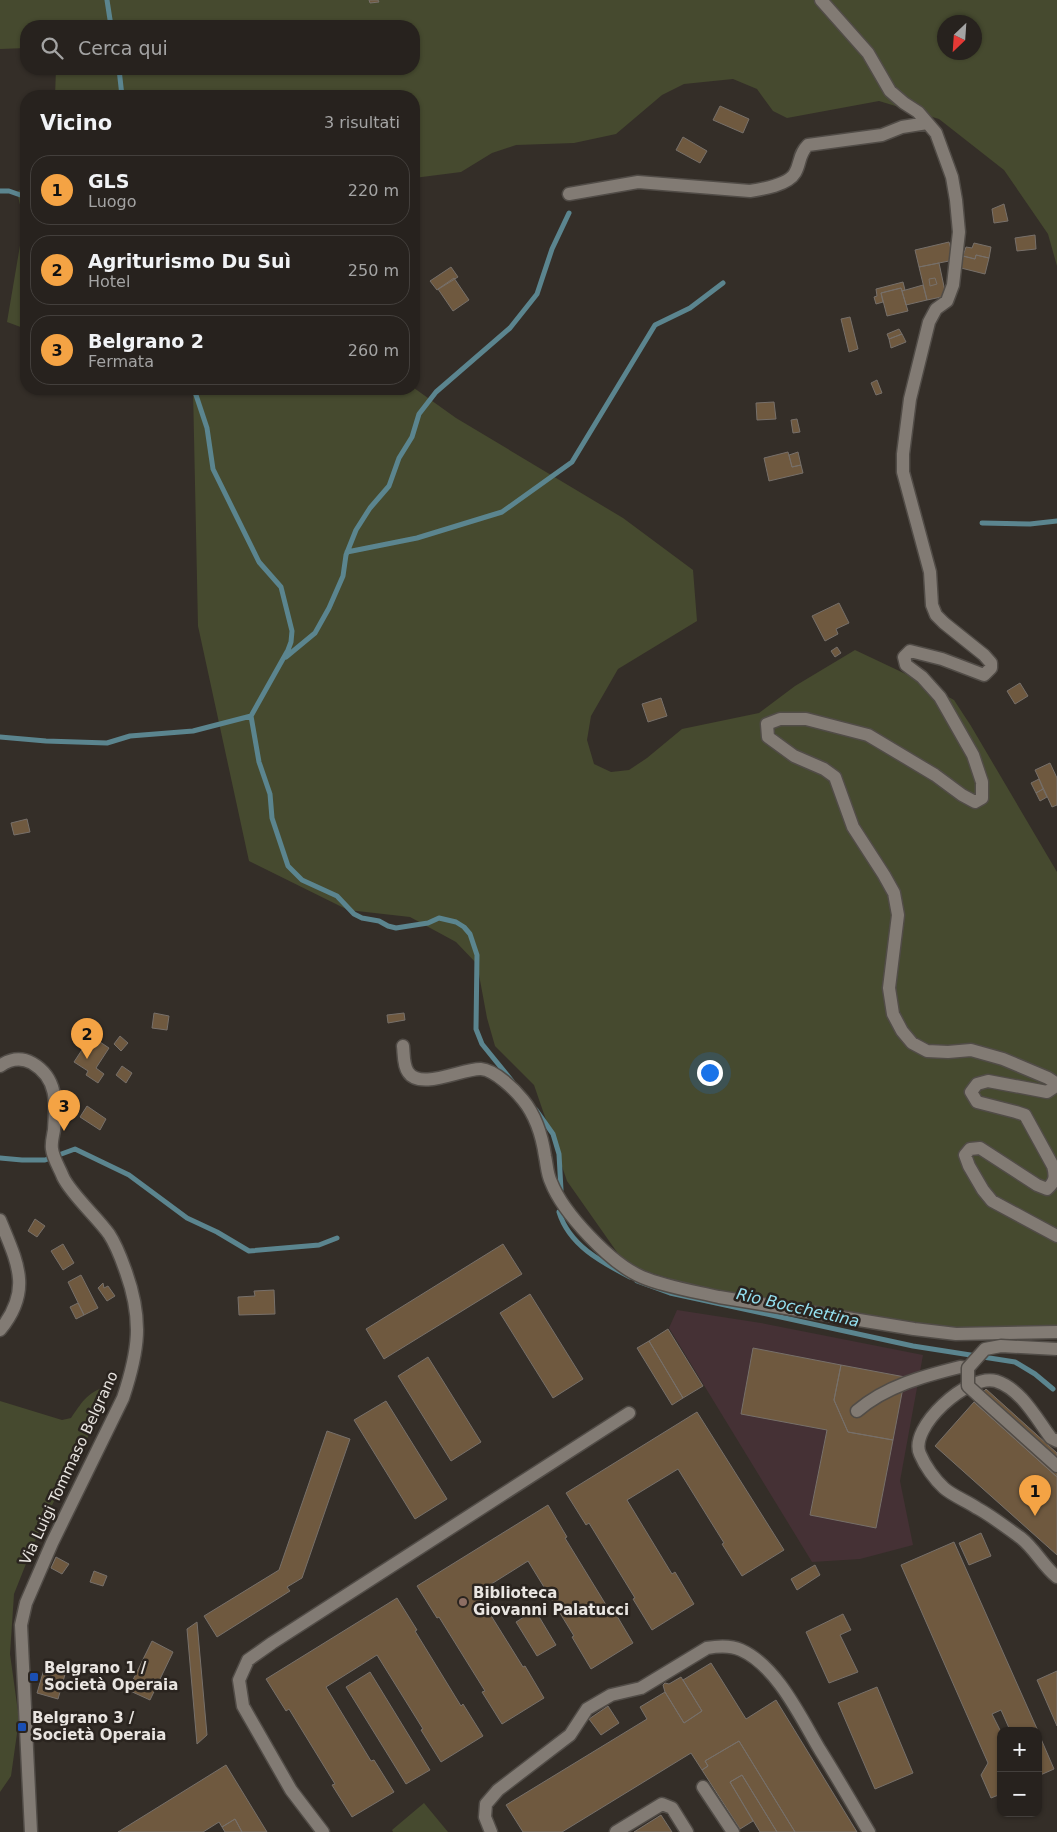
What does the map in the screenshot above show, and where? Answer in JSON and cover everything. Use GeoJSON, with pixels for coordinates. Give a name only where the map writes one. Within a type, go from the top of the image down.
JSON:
{"type":"FeatureCollection","features":[{"type":"Feature","properties":{"kind":"street"},"geometry":{"type":"LineString","coordinates":[[821,0],[868,53],[890,91],[918,112],[936,133],[952,178],[959,232],[953,285],[947,301],[936,309],[929,322],[912,390],[903,454],[903,472],[930,572],[932,605],[936,615],[944,624],[984,655],[991,663],[992,668],[984,675],[978,674],[942,659],[910,651],[905,654],[904,660],[906,665],[922,677],[940,697],[973,755],[982,782],[982,798],[975,802],[962,795],[935,774],[868,735],[806,719],[780,719],[767,724],[768,737],[794,756],[824,769],[835,777],[853,827],[884,874],[894,893],[898,915],[889,988],[892,1014],[902,1031],[912,1043],[927,1051],[971,1050],[1003,1059],[1054,1082],[1053,1088],[1047,1092],[988,1081],[978,1084],[971,1092],[977,1102],[1025,1116],[1053,1166],[1055,1175],[1053,1183],[1047,1189],[1037,1185],[980,1148],[970,1149],[965,1156],[968,1166],[992,1201],[1057,1236]]}},
{"type":"Feature","properties":{"kind":"street"},"geometry":{"type":"LineString","coordinates":[[569,194],[638,182],[750,191],[769,188],[789,179],[795,174],[800,155],[808,145],[882,135],[902,127],[927,123]]}},
{"type":"Feature","properties":{"kind":"street"},"geometry":{"type":"LineString","coordinates":[[403,1046],[406,1071],[411,1076],[418,1078],[440,1078],[481,1069],[501,1079],[518,1094],[530,1108],[539,1129],[550,1180],[557,1196],[577,1222],[606,1252],[628,1270],[641,1277],[719,1297],[914,1329],[956,1334],[1057,1332]]}},
{"type":"Feature","properties":{"kind":"street","name":"Via Luigi Tommaso Belgrano"},"geometry":{"type":"LineString","coordinates":[[0,1066],[14,1059],[28,1061],[43,1069],[51,1082],[55,1098],[52,1150],[65,1181],[108,1233],[119,1251],[133,1292],[138,1333],[130,1376],[123,1398],[52,1542],[26,1603],[21,1625],[31,1832]]}},
{"type":"Feature","properties":{"kind":"street"},"geometry":{"type":"LineString","coordinates":[[0,1220],[19,1268],[20,1286],[15,1307],[0,1330]]}},
{"type":"Feature","properties":{"kind":"street"},"geometry":{"type":"LineString","coordinates":[[1057,1349],[994,1346],[985,1349],[968,1368],[968,1386],[1057,1466]]}},
{"type":"Feature","properties":{"kind":"street"},"geometry":{"type":"LineString","coordinates":[[857,1411],[880,1394],[903,1385],[960,1367],[968,1368]]}},
{"type":"Feature","properties":{"kind":"street"},"geometry":{"type":"LineString","coordinates":[[1057,1442],[1051,1438],[1014,1391],[994,1381],[978,1382],[957,1392],[941,1406],[924,1429],[920,1438],[918,1452],[944,1489],[979,1509],[1022,1540],[1057,1577]]}},
{"type":"Feature","properties":{"kind":"street"},"geometry":{"type":"LineString","coordinates":[[323,1832],[291,1790],[243,1706],[238,1680],[248,1660],[630,1413]]}},
{"type":"Feature","properties":{"kind":"street"},"geometry":{"type":"LineString","coordinates":[[490,1832],[485,1817],[486,1804],[498,1790],[570,1735],[587,1709],[611,1694],[641,1688],[707,1648],[717,1646],[740,1650],[753,1657],[766,1668],[787,1694],[869,1832]]}},
{"type":"Feature","properties":{"kind":"street"},"geometry":{"type":"LineString","coordinates":[[703,1787],[732,1832]]}},
{"type":"Feature","properties":{"kind":"street"},"geometry":{"type":"LineString","coordinates":[[616,1832],[662,1804],[672,1808],[687,1832]]}},
{"type":"Feature","properties":{"kind":"shaded area"},"geometry":{"type":"Polygon","coordinates":[[[677,1310],[761,1323],[923,1355],[900,1481],[913,1545],[860,1559],[812,1562],[669,1328],[677,1310]]]}},
{"type":"Feature","properties":{"kind":"green space"},"geometry":{"type":"Polygon","coordinates":[[[0,0],[1057,0],[1057,266],[1048,234],[1004,170],[939,119],[879,101],[787,118],[773,111],[757,89],[733,79],[684,84],[662,95],[616,134],[574,143],[516,145],[492,153],[461,172],[420,177],[420,90],[55,90],[56,75],[420,75],[420,20],[20,20],[20,48],[0,49],[0,0]]]}},
{"type":"Feature","properties":{"kind":"green space"},"geometry":{"type":"Polygon","coordinates":[[[20,190],[20,205],[17,192],[20,190]]]}},
{"type":"Feature","properties":{"kind":"green space"},"geometry":{"type":"Polygon","coordinates":[[[20,246],[20,327],[7,322],[20,246]]]}},
{"type":"Feature","properties":{"kind":"green space"},"geometry":{"type":"Polygon","coordinates":[[[420,392],[456,418],[623,518],[693,570],[697,621],[618,669],[591,716],[587,740],[594,764],[611,772],[629,770],[647,758],[682,729],[759,713],[795,686],[855,650],[910,676],[954,700],[1057,872],[1057,1329],[950,1328],[707,1290],[626,1265],[567,1181],[534,1085],[495,1046],[487,1018],[477,964],[456,942],[410,917],[348,910],[249,861],[198,626],[193,395],[420,395],[420,392]]]}},
{"type":"Feature","properties":{"kind":"green space"},"geometry":{"type":"Polygon","coordinates":[[[104,1388],[105,1395],[90,1433],[41,1526],[14,1594],[10,1654],[19,1719],[11,1776],[0,1792],[0,1401],[62,1420],[71,1418],[89,1395],[104,1388]]]}},
{"type":"Feature","properties":{"kind":"green space"},"geometry":{"type":"Polygon","coordinates":[[[424,1803],[448,1832],[393,1832],[392,1830],[424,1803]]]}},
{"type":"Feature","properties":{"kind":"building"},"geometry":{"type":"Polygon","coordinates":[[[369,0],[378,0],[379,2],[370,3],[369,0]]]}},
{"type":"Feature","properties":{"kind":"building"},"geometry":{"type":"Polygon","coordinates":[[[720,106],[749,119],[743,133],[713,120],[720,106]]]}},
{"type":"Feature","properties":{"kind":"building"},"geometry":{"type":"Polygon","coordinates":[[[683,137],[707,151],[700,163],[676,150],[683,137]]]}},
{"type":"Feature","properties":{"kind":"building"},"geometry":{"type":"Polygon","coordinates":[[[1004,204],[1008,221],[994,223],[992,209],[1004,204]]]}},
{"type":"Feature","properties":{"kind":"building"},"geometry":{"type":"Polygon","coordinates":[[[1035,235],[1036,249],[1017,251],[1015,238],[1035,235]]]}},
{"type":"Feature","properties":{"kind":"building"},"geometry":{"type":"Polygon","coordinates":[[[949,242],[954,260],[919,267],[915,250],[949,242]]]}},
{"type":"Feature","properties":{"kind":"building"},"geometry":{"type":"Polygon","coordinates":[[[974,243],[991,247],[989,258],[976,255],[975,259],[963,256],[966,247],[972,248],[974,243]]]}},
{"type":"Feature","properties":{"kind":"building"},"geometry":{"type":"Polygon","coordinates":[[[976,255],[989,258],[985,274],[961,268],[963,256],[975,259],[976,255]]]}},
{"type":"Feature","properties":{"kind":"building"},"geometry":{"type":"Polygon","coordinates":[[[939,263],[946,296],[927,300],[919,267],[939,263]]]}},
{"type":"Feature","properties":{"kind":"building"},"geometry":{"type":"Polygon","coordinates":[[[451,267],[458,277],[437,290],[430,281],[451,267]]]}},
{"type":"Feature","properties":{"kind":"building"},"geometry":{"type":"Polygon","coordinates":[[[454,278],[469,300],[453,311],[438,289],[454,278]]]}},
{"type":"Feature","properties":{"kind":"building"},"geometry":{"type":"Polygon","coordinates":[[[935,278],[937,284],[930,286],[929,279],[935,278]]]}},
{"type":"Feature","properties":{"kind":"building"},"geometry":{"type":"Polygon","coordinates":[[[903,282],[905,290],[902,291],[901,288],[881,293],[883,302],[876,304],[874,297],[877,296],[876,289],[903,282]]]}},
{"type":"Feature","properties":{"kind":"building"},"geometry":{"type":"Polygon","coordinates":[[[923,285],[927,300],[906,305],[902,291],[923,285]]]}},
{"type":"Feature","properties":{"kind":"building"},"geometry":{"type":"Polygon","coordinates":[[[901,288],[908,311],[887,316],[881,293],[901,288]]]}},
{"type":"Feature","properties":{"kind":"building"},"geometry":{"type":"Polygon","coordinates":[[[850,317],[858,349],[849,352],[841,319],[850,317]]]}},
{"type":"Feature","properties":{"kind":"building"},"geometry":{"type":"Polygon","coordinates":[[[899,329],[902,334],[889,339],[887,334],[899,329]]]}},
{"type":"Feature","properties":{"kind":"building"},"geometry":{"type":"Polygon","coordinates":[[[902,334],[906,342],[891,348],[889,339],[902,334]]]}},
{"type":"Feature","properties":{"kind":"building"},"geometry":{"type":"Polygon","coordinates":[[[877,380],[882,393],[876,395],[871,383],[877,380]]]}},
{"type":"Feature","properties":{"kind":"building"},"geometry":{"type":"Polygon","coordinates":[[[774,402],[776,419],[757,420],[756,403],[774,402]]]}},
{"type":"Feature","properties":{"kind":"building"},"geometry":{"type":"Polygon","coordinates":[[[797,419],[800,432],[793,433],[791,420],[797,419]]]}},
{"type":"Feature","properties":{"kind":"building"},"geometry":{"type":"Polygon","coordinates":[[[788,452],[792,467],[801,465],[803,473],[769,481],[764,458],[788,452]]]}},
{"type":"Feature","properties":{"kind":"building"},"geometry":{"type":"Polygon","coordinates":[[[798,452],[801,465],[792,467],[789,455],[798,452]]]}},
{"type":"Feature","properties":{"kind":"building"},"geometry":{"type":"Polygon","coordinates":[[[839,603],[849,623],[836,629],[838,634],[825,641],[812,616],[839,603]]]}},
{"type":"Feature","properties":{"kind":"building"},"geometry":{"type":"Polygon","coordinates":[[[837,647],[841,653],[835,657],[831,651],[837,647]]]}},
{"type":"Feature","properties":{"kind":"building"},"geometry":{"type":"Polygon","coordinates":[[[1020,683],[1028,696],[1015,704],[1007,691],[1020,683]]]}},
{"type":"Feature","properties":{"kind":"building"},"geometry":{"type":"Polygon","coordinates":[[[661,698],[667,716],[648,722],[642,704],[661,698]]]}},
{"type":"Feature","properties":{"kind":"building"},"geometry":{"type":"Polygon","coordinates":[[[1050,763],[1057,778],[1057,805],[1052,807],[1035,770],[1050,763]]]}},
{"type":"Feature","properties":{"kind":"building"},"geometry":{"type":"Polygon","coordinates":[[[1039,779],[1043,789],[1036,793],[1031,783],[1039,779]]]}},
{"type":"Feature","properties":{"kind":"building"},"geometry":{"type":"Polygon","coordinates":[[[1043,789],[1047,797],[1040,801],[1036,793],[1043,789]]]}},
{"type":"Feature","properties":{"kind":"building"},"geometry":{"type":"Polygon","coordinates":[[[27,819],[30,832],[14,835],[11,823],[27,819]]]}},
{"type":"Feature","properties":{"kind":"building"},"geometry":{"type":"Polygon","coordinates":[[[154,1013],[169,1016],[167,1030],[152,1028],[154,1013]]]}},
{"type":"Feature","properties":{"kind":"building"},"geometry":{"type":"Polygon","coordinates":[[[404,1013],[405,1020],[388,1023],[387,1015],[404,1013]]]}},
{"type":"Feature","properties":{"kind":"building"},"geometry":{"type":"Polygon","coordinates":[[[91,1036],[109,1048],[96,1068],[104,1074],[98,1083],[86,1075],[88,1071],[74,1062],[91,1036]]]}},
{"type":"Feature","properties":{"kind":"building"},"geometry":{"type":"Polygon","coordinates":[[[120,1036],[128,1043],[121,1051],[114,1044],[120,1036]]]}},
{"type":"Feature","properties":{"kind":"building"},"geometry":{"type":"Polygon","coordinates":[[[122,1066],[132,1073],[126,1083],[116,1075],[122,1066]]]}},
{"type":"Feature","properties":{"kind":"building"},"geometry":{"type":"Polygon","coordinates":[[[87,1106],[106,1119],[100,1130],[80,1117],[87,1106]]]}},
{"type":"Feature","properties":{"kind":"building"},"geometry":{"type":"Polygon","coordinates":[[[35,1219],[45,1226],[37,1237],[28,1231],[35,1219]]]}},
{"type":"Feature","properties":{"kind":"building"},"geometry":{"type":"Polygon","coordinates":[[[63,1244],[74,1263],[63,1270],[51,1251],[63,1244]]]}},
{"type":"Feature","properties":{"kind":"building"},"geometry":{"type":"Polygon","coordinates":[[[503,1244],[522,1274],[384,1359],[366,1329],[503,1244]]]}},
{"type":"Feature","properties":{"kind":"building"},"geometry":{"type":"Polygon","coordinates":[[[81,1275],[98,1308],[84,1315],[68,1282],[81,1275]]]}},
{"type":"Feature","properties":{"kind":"building"},"geometry":{"type":"Polygon","coordinates":[[[103,1283],[104,1288],[108,1286],[115,1296],[107,1301],[98,1288],[103,1283]]]}},
{"type":"Feature","properties":{"kind":"building"},"geometry":{"type":"Polygon","coordinates":[[[274,1290],[275,1314],[239,1315],[238,1297],[255,1296],[254,1291],[274,1290]]]}},
{"type":"Feature","properties":{"kind":"building"},"geometry":{"type":"Polygon","coordinates":[[[530,1294],[583,1379],[553,1398],[500,1313],[530,1294]]]}},
{"type":"Feature","properties":{"kind":"building"},"geometry":{"type":"Polygon","coordinates":[[[78,1303],[84,1315],[76,1319],[70,1307],[78,1303]]]}},
{"type":"Feature","properties":{"kind":"building"},"geometry":{"type":"Polygon","coordinates":[[[668,1329],[703,1386],[683,1398],[649,1341],[668,1329]]]}},
{"type":"Feature","properties":{"kind":"building"},"geometry":{"type":"Polygon","coordinates":[[[649,1341],[683,1398],[672,1405],[637,1348],[649,1341]]]}},
{"type":"Feature","properties":{"kind":"building"},"geometry":{"type":"Polygon","coordinates":[[[753,1348],[841,1365],[834,1400],[848,1432],[893,1440],[876,1528],[810,1515],[827,1430],[741,1414],[753,1348]]]}},
{"type":"Feature","properties":{"kind":"building"},"geometry":{"type":"Polygon","coordinates":[[[428,1357],[481,1442],[451,1461],[398,1376],[428,1357]]]}},
{"type":"Feature","properties":{"kind":"building"},"geometry":{"type":"Polygon","coordinates":[[[841,1365],[905,1377],[893,1440],[848,1432],[834,1400],[841,1365]]]}},
{"type":"Feature","properties":{"kind":"building"},"geometry":{"type":"Polygon","coordinates":[[[986,1389],[1057,1453],[1057,1477],[974,1402],[986,1389]]]}},
{"type":"Feature","properties":{"kind":"building"},"geometry":{"type":"Polygon","coordinates":[[[386,1401],[447,1499],[415,1519],[354,1420],[386,1401]]]}},
{"type":"Feature","properties":{"kind":"building"},"geometry":{"type":"Polygon","coordinates":[[[974,1402],[1057,1477],[1057,1555],[935,1446],[974,1402]]]}},
{"type":"Feature","properties":{"kind":"building"},"geometry":{"type":"Polygon","coordinates":[[[697,1412],[784,1550],[742,1576],[678,1469],[627,1500],[672,1574],[675,1572],[694,1604],[652,1630],[633,1599],[635,1598],[589,1523],[586,1525],[566,1493],[697,1412]]]}},
{"type":"Feature","properties":{"kind":"building"},"geometry":{"type":"Polygon","coordinates":[[[327,1431],[350,1439],[302,1578],[287,1587],[290,1591],[217,1637],[204,1616],[279,1570],[327,1431]]]}},
{"type":"Feature","properties":{"kind":"building"},"geometry":{"type":"Polygon","coordinates":[[[548,1505],[567,1537],[565,1538],[611,1613],[614,1611],[633,1643],[591,1669],[572,1637],[574,1636],[528,1561],[477,1593],[544,1698],[502,1724],[482,1692],[485,1691],[439,1617],[437,1618],[417,1586],[548,1505]]]}},
{"type":"Feature","properties":{"kind":"building"},"geometry":{"type":"Polygon","coordinates":[[[981,1533],[991,1556],[969,1565],[959,1543],[981,1533]]]}},
{"type":"Feature","properties":{"kind":"building"},"geometry":{"type":"Polygon","coordinates":[[[954,1542],[1036,1727],[1009,1727],[1001,1710],[992,1714],[998,1727],[997,1796],[991,1798],[981,1775],[988,1763],[901,1565],[954,1542]]]}},
{"type":"Feature","properties":{"kind":"building"},"geometry":{"type":"Polygon","coordinates":[[[56,1557],[69,1564],[62,1574],[51,1568],[56,1557]]]}},
{"type":"Feature","properties":{"kind":"building"},"geometry":{"type":"Polygon","coordinates":[[[815,1565],[820,1575],[797,1590],[791,1579],[815,1565]]]}},
{"type":"Feature","properties":{"kind":"building"},"geometry":{"type":"Polygon","coordinates":[[[94,1571],[107,1576],[103,1586],[90,1582],[94,1571]]]}},
{"type":"Feature","properties":{"kind":"building"},"geometry":{"type":"Polygon","coordinates":[[[397,1598],[461,1706],[463,1704],[483,1736],[441,1762],[377,1655],[326,1687],[371,1761],[374,1760],[394,1792],[352,1817],[332,1785],[335,1784],[289,1709],[286,1711],[266,1679],[397,1598]]]}},
{"type":"Feature","properties":{"kind":"building"},"geometry":{"type":"Polygon","coordinates":[[[535,1610],[556,1645],[537,1656],[516,1622],[535,1610]]]}},
{"type":"Feature","properties":{"kind":"building"},"geometry":{"type":"Polygon","coordinates":[[[843,1614],[851,1630],[840,1635],[858,1672],[829,1683],[806,1632],[843,1614]]]}},
{"type":"Feature","properties":{"kind":"building"},"geometry":{"type":"Polygon","coordinates":[[[197,1622],[207,1735],[197,1744],[187,1629],[197,1622]]]}},
{"type":"Feature","properties":{"kind":"building"},"geometry":{"type":"Polygon","coordinates":[[[152,1641],[173,1652],[150,1700],[128,1690],[152,1641]]]}},
{"type":"Feature","properties":{"kind":"building"},"geometry":{"type":"Polygon","coordinates":[[[711,1663],[746,1719],[776,1700],[857,1832],[795,1832],[739,1741],[705,1761],[708,1766],[702,1770],[691,1753],[562,1832],[523,1832],[506,1805],[647,1719],[640,1707],[665,1692],[684,1723],[702,1711],[683,1680],[711,1663]]]}},
{"type":"Feature","properties":{"kind":"building"},"geometry":{"type":"Polygon","coordinates":[[[45,1666],[66,1671],[58,1699],[37,1693],[45,1666]]]}},
{"type":"Feature","properties":{"kind":"building"},"geometry":{"type":"Polygon","coordinates":[[[1057,1671],[1057,1726],[1037,1680],[1057,1671]]]}},
{"type":"Feature","properties":{"kind":"building"},"geometry":{"type":"Polygon","coordinates":[[[370,1672],[430,1770],[406,1784],[346,1687],[370,1672]]]}},
{"type":"Feature","properties":{"kind":"building"},"geometry":{"type":"Polygon","coordinates":[[[681,1677],[702,1711],[684,1723],[665,1692],[663,1685],[665,1683],[669,1684],[681,1677]]]}},
{"type":"Feature","properties":{"kind":"building"},"geometry":{"type":"Polygon","coordinates":[[[877,1687],[913,1773],[875,1789],[838,1703],[877,1687]]]}},
{"type":"Feature","properties":{"kind":"building"},"geometry":{"type":"Polygon","coordinates":[[[608,1706],[619,1723],[601,1735],[589,1719],[608,1706]]]}},
{"type":"Feature","properties":{"kind":"building"},"geometry":{"type":"Polygon","coordinates":[[[739,1741],[795,1832],[777,1832],[742,1775],[730,1782],[753,1821],[740,1829],[702,1770],[708,1766],[705,1761],[739,1741]]]}},
{"type":"Feature","properties":{"kind":"building"},"geometry":{"type":"Polygon","coordinates":[[[1042,1741],[1054,1769],[1042,1774],[1042,1741]]]}},
{"type":"Feature","properties":{"kind":"building"},"geometry":{"type":"Polygon","coordinates":[[[226,1765],[267,1832],[242,1832],[235,1819],[222,1827],[219,1822],[203,1832],[118,1832],[226,1765]]]}},
{"type":"Feature","properties":{"kind":"building"},"geometry":{"type":"Polygon","coordinates":[[[742,1775],[777,1832],[760,1832],[730,1782],[742,1775]]]}},
{"type":"Feature","properties":{"kind":"building"},"geometry":{"type":"Polygon","coordinates":[[[661,1815],[672,1832],[634,1832],[661,1815]]]}},
{"type":"Feature","properties":{"kind":"building"},"geometry":{"type":"Polygon","coordinates":[[[235,1819],[242,1832],[225,1832],[222,1827],[235,1819]]]}},
{"type":"Feature","properties":{"kind":"waterway","name":"Rio Bocchettina"},"geometry":{"type":"LineString","coordinates":[[107,0],[110,20]]}},
{"type":"Feature","properties":{"kind":"waterway","name":"Rio Bocchettina"},"geometry":{"type":"LineString","coordinates":[[120,75],[121,90]]}},
{"type":"Feature","properties":{"kind":"waterway"},"geometry":{"type":"LineString","coordinates":[[0,191],[9,191],[20,195]]}},
{"type":"Feature","properties":{"kind":"waterway"},"geometry":{"type":"LineString","coordinates":[[286,657],[315,633],[329,608],[343,576],[346,555],[356,530],[370,508],[389,486],[399,458],[412,437],[419,414],[436,392],[510,328],[537,294],[552,249],[569,213]]}},
{"type":"Feature","properties":{"kind":"waterway"},"geometry":{"type":"LineString","coordinates":[[347,552],[417,538],[502,512],[572,462],[655,325],[690,308],[723,283]]}},
{"type":"Feature","properties":{"kind":"waterway","name":"Rio Bocchettina"},"geometry":{"type":"LineString","coordinates":[[196,395],[207,428],[213,469],[259,562],[281,587],[292,631],[288,650],[251,716],[259,762],[270,794],[272,818],[288,866],[302,880],[337,896],[354,914],[362,918],[379,921],[396,928],[428,923],[439,918],[456,922],[464,927],[470,934],[477,955],[476,1029],[482,1044],[512,1081]]}},
{"type":"Feature","properties":{"kind":"waterway"},"geometry":{"type":"LineString","coordinates":[[982,523],[1030,524],[1057,521]]}},
{"type":"Feature","properties":{"kind":"waterway"},"geometry":{"type":"LineString","coordinates":[[0,737],[107,743],[130,736],[193,731],[251,716]]}},
{"type":"Feature","properties":{"kind":"waterway","name":"Rio Bocchettina"},"geometry":{"type":"LineString","coordinates":[[536,1110],[553,1134],[559,1154],[561,1190]]}},
{"type":"Feature","properties":{"kind":"waterway"},"geometry":{"type":"LineString","coordinates":[[0,1158],[45,1160],[75,1149],[129,1175],[187,1218],[217,1232],[249,1251],[319,1245],[337,1238]]}},
{"type":"Feature","properties":{"kind":"waterway","name":"Rio Bocchettina"},"geometry":{"type":"LineString","coordinates":[[559,1212],[570,1234],[578,1243],[597,1259],[630,1277]]}},
{"type":"Feature","properties":{"kind":"waterway","name":"Rio Bocchettina"},"geometry":{"type":"LineString","coordinates":[[637,1281],[670,1293],[913,1346],[1015,1362],[1035,1374],[1053,1389]]}},
{"type":"Feature","properties":{"kind":"place","name":"Agriturismo Du Suì"},"geometry":{"type":"Point","coordinates":[87,1059]}},
{"type":"Feature","properties":{"kind":"place","name":"Belgrano 2"},"geometry":{"type":"Point","coordinates":[64,1131]}},
{"type":"Feature","properties":{"kind":"place","name":"GLS"},"geometry":{"type":"Point","coordinates":[1035,1516]}},
{"type":"Feature","properties":{"kind":"place","name":"Biblioteca Giovanni Palatucci"},"geometry":{"type":"Point","coordinates":[463,1602]}},
{"type":"Feature","properties":{"kind":"place","name":"Belgrano 1 / Società Operaia"},"geometry":{"type":"Point","coordinates":[34,1677]}},
{"type":"Feature","properties":{"kind":"place","name":"Belgrano 3 / Società Operaia"},"geometry":{"type":"Point","coordinates":[22,1727]}}]}
